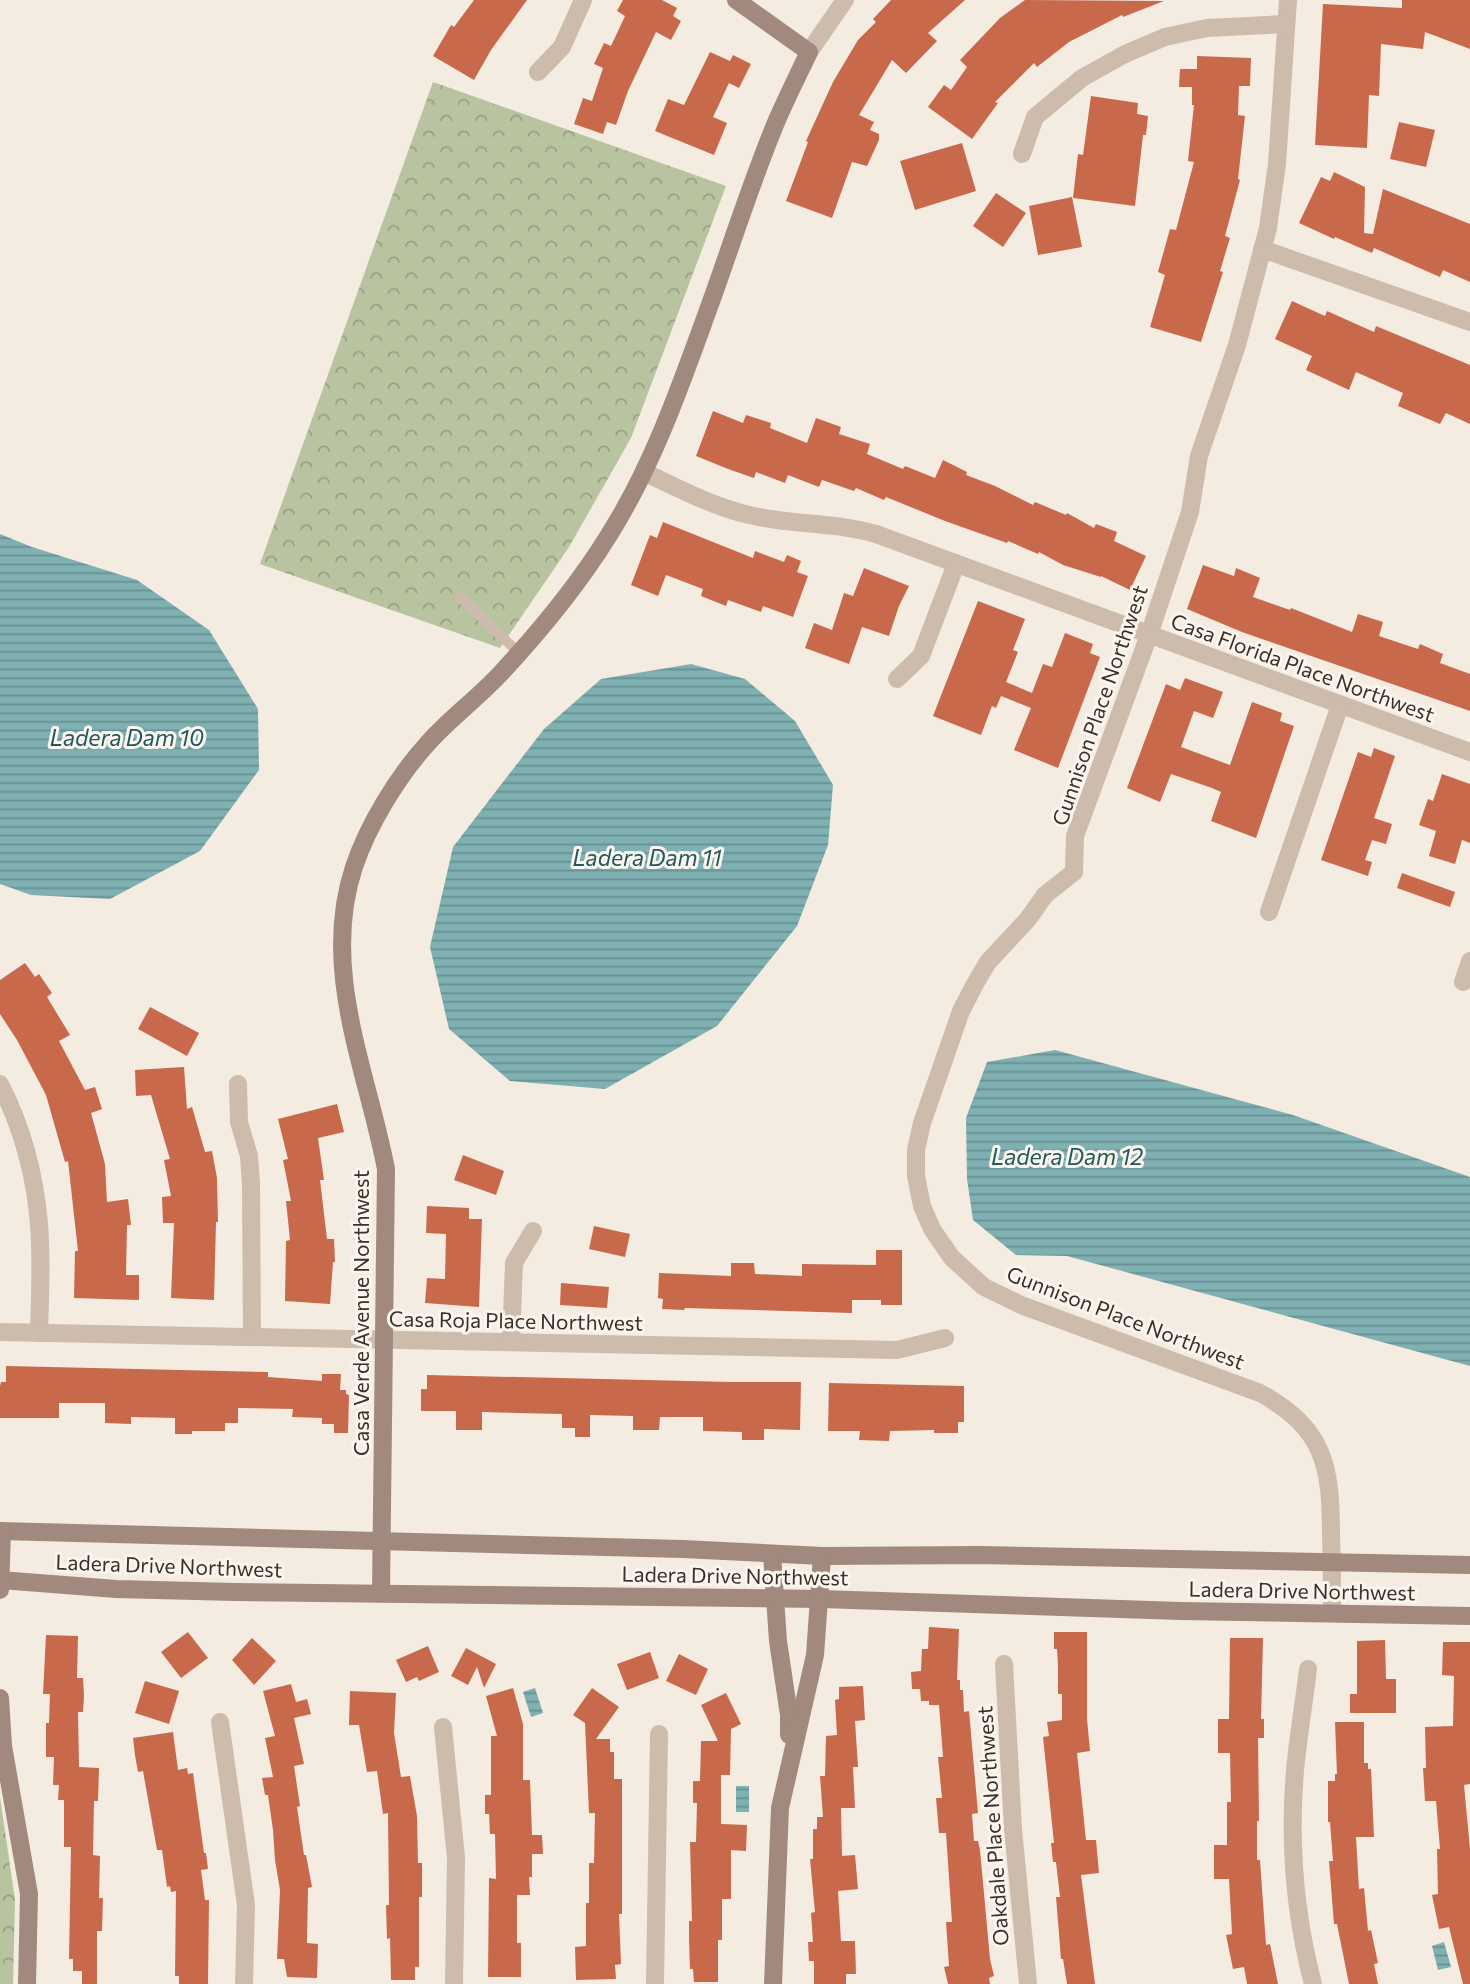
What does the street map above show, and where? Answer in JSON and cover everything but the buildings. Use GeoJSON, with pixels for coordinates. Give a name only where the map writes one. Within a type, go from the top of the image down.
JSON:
{"type":"FeatureCollection","features":[{"type":"Feature","properties":{"kind":"main road"},"geometry":{"type":"LineString","coordinates":[[736,0],[808,52]]}},
{"type":"Feature","properties":{"kind":"main road","name":"Casa Verde Avenue Northwest"},"geometry":{"type":"LineString","coordinates":[[381,1592],[386,1169],[346,1004],[342,971],[345,900],[354,865],[384,803],[405,771],[429,741],[519,653],[579,580],[610,533],[644,472],[673,408],[776,122],[808,52]]}},
{"type":"Feature","properties":{"kind":"main road"},"geometry":{"type":"LineString","coordinates":[[0,1592],[1,1531]]}},
{"type":"Feature","properties":{"kind":"main road","name":"Ladera Drive Northwest"},"geometry":{"type":"LineString","coordinates":[[1,1531],[682,1549],[822,1556],[979,1555],[1470,1565]]}},
{"type":"Feature","properties":{"kind":"main road"},"geometry":{"type":"LineString","coordinates":[[772,1554],[778,1641],[789,1715],[789,1763]]}},
{"type":"Feature","properties":{"kind":"main road"},"geometry":{"type":"LineString","coordinates":[[773,1984],[780,1808],[815,1655],[822,1556]]}},
{"type":"Feature","properties":{"kind":"main road","name":"Ladera Drive Northwest"},"geometry":{"type":"LineString","coordinates":[[0,1580],[116,1589],[234,1592],[821,1598],[1180,1611],[1470,1615]]}},
{"type":"Feature","properties":{"kind":"main road"},"geometry":{"type":"LineString","coordinates":[[0,1698],[1,1746],[29,1894],[27,1984]]}},
{"type":"Feature","properties":{"kind":"street"},"geometry":{"type":"LineString","coordinates":[[538,72],[562,47],[583,0]]}},
{"type":"Feature","properties":{"kind":"street"},"geometry":{"type":"LineString","coordinates":[[808,52],[845,0]]}},
{"type":"Feature","properties":{"kind":"street","name":"Gunnison Place Northwest"},"geometry":{"type":"LineString","coordinates":[[1288,0],[1277,164],[1268,228],[1237,345],[1199,456],[1190,512],[1149,635],[1075,836],[1074,872],[1045,895],[1028,919],[988,962],[961,1011],[922,1123],[916,1150],[916,1176],[922,1206],[932,1229],[952,1258],[984,1287],[1021,1305],[1260,1392],[1283,1405],[1302,1423],[1316,1442],[1328,1469],[1332,1612]]}},
{"type":"Feature","properties":{"kind":"street"},"geometry":{"type":"LineString","coordinates":[[1022,154],[1035,117],[1082,78],[1125,54],[1165,37],[1207,28],[1286,24]]}},
{"type":"Feature","properties":{"kind":"street"},"geometry":{"type":"LineString","coordinates":[[1262,249],[1470,322]]}},
{"type":"Feature","properties":{"kind":"street","name":"Casa Florida Place Northwest"},"geometry":{"type":"LineString","coordinates":[[644,472],[722,508],[757,517],[855,528],[1470,752]]}},
{"type":"Feature","properties":{"kind":"street"},"geometry":{"type":"LineString","coordinates":[[897,679],[920,656],[956,564]]}},
{"type":"Feature","properties":{"kind":"street"},"geometry":{"type":"LineString","coordinates":[[1269,912],[1340,705]]}},
{"type":"Feature","properties":{"kind":"street"},"geometry":{"type":"LineString","coordinates":[[1463,982],[1470,961]]}},
{"type":"Feature","properties":{"kind":"street"},"geometry":{"type":"LineString","coordinates":[[0,1084],[20,1131],[33,1178],[40,1225],[39,1333]]}},
{"type":"Feature","properties":{"kind":"street"},"geometry":{"type":"LineString","coordinates":[[238,1084],[239,1122],[248,1156],[251,1183],[252,1337]]}},
{"type":"Feature","properties":{"kind":"street"},"geometry":{"type":"LineString","coordinates":[[511,1342],[514,1263],[533,1231]]}},
{"type":"Feature","properties":{"kind":"street","name":"Casa Roja Place Northwest"},"geometry":{"type":"LineString","coordinates":[[0,1332],[897,1350],[945,1338]]}},
{"type":"Feature","properties":{"kind":"street","name":"Oakdale Place Northwest"},"geometry":{"type":"LineString","coordinates":[[1004,1664],[1016,1876],[1028,1984]]}},
{"type":"Feature","properties":{"kind":"street"},"geometry":{"type":"LineString","coordinates":[[1308,1670],[1295,1773],[1294,1850],[1297,1904],[1305,1955],[1313,1984]]}},
{"type":"Feature","properties":{"kind":"street"},"geometry":{"type":"LineString","coordinates":[[220,1722],[246,1905],[243,1984]]}},
{"type":"Feature","properties":{"kind":"street"},"geometry":{"type":"LineString","coordinates":[[443,1727],[456,1858],[454,1984]]}},
{"type":"Feature","properties":{"kind":"street"},"geometry":{"type":"LineString","coordinates":[[654,1984],[659,1734]]}},
{"type":"Feature","properties":{"kind":"lane"},"geometry":{"type":"LineString","coordinates":[[460,597],[519,653]]}},
{"type":"Feature","properties":{"kind":"green space"},"geometry":{"type":"Polygon","coordinates":[[[433,82],[726,186],[631,438],[569,547],[500,648],[260,564],[433,82]]]}},
{"type":"Feature","properties":{"kind":"green space"},"geometry":{"type":"Polygon","coordinates":[[[0,1797],[15,1900],[13,1984],[0,1984],[0,1797]]]}},
{"type":"Feature","properties":{"kind":"water","name":"Ladera Dam 10"},"geometry":{"type":"Polygon","coordinates":[[[0,534],[32,547],[137,580],[209,630],[258,709],[259,770],[200,851],[110,899],[31,895],[0,884],[0,534]]]}},
{"type":"Feature","properties":{"kind":"water","name":"Ladera Dam 11"},"geometry":{"type":"Polygon","coordinates":[[[691,664],[745,679],[795,721],[833,785],[828,845],[797,926],[717,1026],[605,1089],[510,1081],[449,1029],[430,947],[453,847],[544,729],[601,679],[691,664]]]}},
{"type":"Feature","properties":{"kind":"water","name":"Ladera Dam 12"},"geometry":{"type":"Polygon","coordinates":[[[1055,1050],[1293,1115],[1470,1177],[1470,1366],[1067,1256],[1016,1255],[973,1220],[967,1179],[966,1118],[987,1062],[1055,1050]]]}},
{"type":"Feature","properties":{"kind":"water"},"geometry":{"type":"Polygon","coordinates":[[[535,1688],[543,1713],[531,1717],[523,1692],[535,1688]]]}},
{"type":"Feature","properties":{"kind":"water"},"geometry":{"type":"Polygon","coordinates":[[[736,1786],[749,1786],[749,1812],[736,1812],[736,1786]]]}},
{"type":"Feature","properties":{"kind":"water"},"geometry":{"type":"Polygon","coordinates":[[[1444,1942],[1451,1967],[1438,1970],[1432,1946],[1444,1942]]]}}]}
